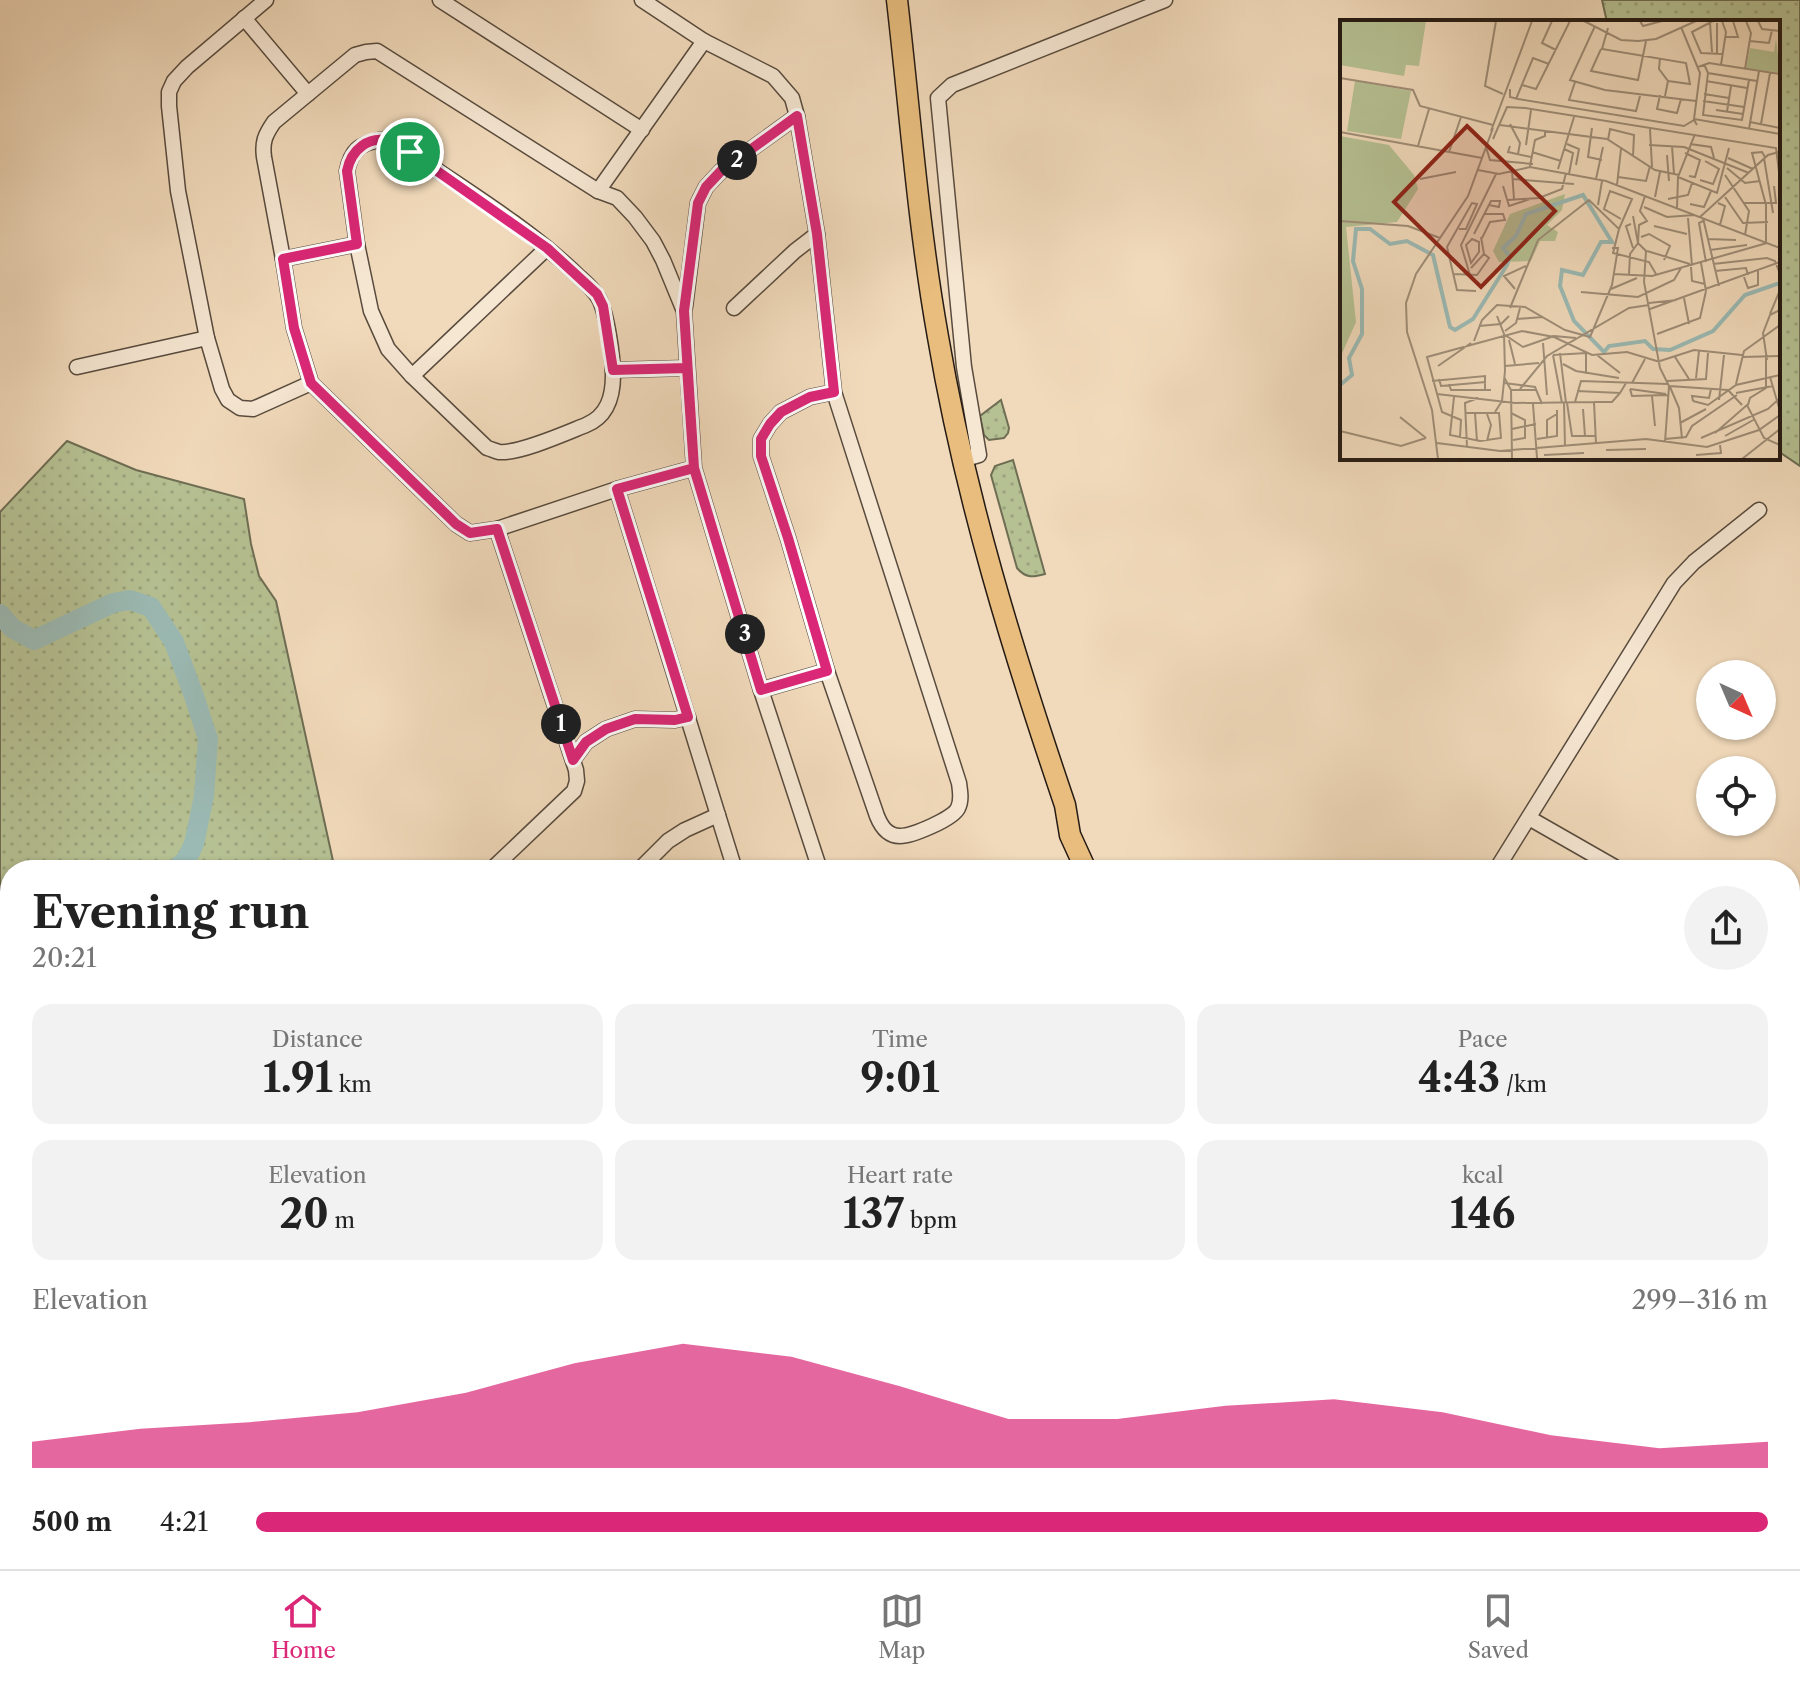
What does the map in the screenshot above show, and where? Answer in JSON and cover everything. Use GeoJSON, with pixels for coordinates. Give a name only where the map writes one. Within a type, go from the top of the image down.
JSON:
{"type":"FeatureCollection","features":[{"type":"Feature","properties":{"kind":"highway"},"geometry":{"type":"LineString","coordinates":[[897,0],[927,269],[962,460],[1007,624],[1065,805],[1070,835],[1081,860]]}},
{"type":"Feature","properties":{"kind":"highway"},"geometry":{"type":"LineString","coordinates":[[1065,805],[1093,860]]}},
{"type":"Feature","properties":{"kind":"street"},"geometry":{"type":"LineString","coordinates":[[266,0],[174,81],[169,92],[178,191],[207,338],[228,400],[240,408],[253,409],[311,383]]}},
{"type":"Feature","properties":{"kind":"street"},"geometry":{"type":"LineString","coordinates":[[440,0],[642,130]]}},
{"type":"Feature","properties":{"kind":"street"},"geometry":{"type":"LineString","coordinates":[[642,0],[704,41],[773,76],[792,98],[817,234],[834,392],[959,783],[961,797],[957,812],[947,819],[899,836],[881,826],[827,671],[761,456],[761,439],[781,412],[810,397],[834,392]]}},
{"type":"Feature","properties":{"kind":"street"},"geometry":{"type":"LineString","coordinates":[[962,460],[979,455],[964,367],[938,98],[952,85],[1165,0]]}},
{"type":"Feature","properties":{"kind":"street"},"geometry":{"type":"LineString","coordinates":[[244,18],[308,94]]}},
{"type":"Feature","properties":{"kind":"street"},"geometry":{"type":"LineString","coordinates":[[598,191],[704,41]]}},
{"type":"Feature","properties":{"kind":"street"},"geometry":{"type":"LineString","coordinates":[[684,311],[653,241],[617,198],[598,191],[377,51],[355,55],[274,122],[265,134],[262,143],[294,328],[311,383],[456,524],[470,533],[497,529],[617,489],[694,468]]}},
{"type":"Feature","properties":{"kind":"street"},"geometry":{"type":"LineString","coordinates":[[797,116],[721,171],[706,187],[698,203],[684,311],[694,468],[817,860]]}},
{"type":"Feature","properties":{"kind":"street"},"geometry":{"type":"LineString","coordinates":[[391,141],[547,248],[597,294],[603,306],[613,370],[611,400],[591,423],[530,446],[500,452],[487,448],[388,349],[371,311],[357,244],[347,171],[349,160],[366,142],[391,141]]}},
{"type":"Feature","properties":{"kind":"street"},"geometry":{"type":"LineString","coordinates":[[734,308],[817,234]]}},
{"type":"Feature","properties":{"kind":"street"},"geometry":{"type":"LineString","coordinates":[[283,259],[357,244]]}},
{"type":"Feature","properties":{"kind":"street"},"geometry":{"type":"LineString","coordinates":[[412,376],[547,248]]}},
{"type":"Feature","properties":{"kind":"street"},"geometry":{"type":"LineString","coordinates":[[77,367],[207,338]]}},
{"type":"Feature","properties":{"kind":"street"},"geometry":{"type":"LineString","coordinates":[[613,370],[687,368]]}},
{"type":"Feature","properties":{"kind":"street"},"geometry":{"type":"LineString","coordinates":[[617,489],[732,860]]}},
{"type":"Feature","properties":{"kind":"street"},"geometry":{"type":"LineString","coordinates":[[1502,860],[1674,583],[1694,562],[1759,510]]}},
{"type":"Feature","properties":{"kind":"street"},"geometry":{"type":"LineString","coordinates":[[497,529],[573,760],[577,781],[574,791],[502,860]]}},
{"type":"Feature","properties":{"kind":"street"},"geometry":{"type":"LineString","coordinates":[[761,690],[827,671]]}},
{"type":"Feature","properties":{"kind":"street"},"geometry":{"type":"LineString","coordinates":[[573,760],[586,742],[606,729],[635,719],[675,720],[688,717]]}},
{"type":"Feature","properties":{"kind":"street"},"geometry":{"type":"LineString","coordinates":[[649,860],[668,841],[718,815]]}},
{"type":"Feature","properties":{"kind":"street"},"geometry":{"type":"LineString","coordinates":[[1529,818],[1602,860]]}},
{"type":"Feature","properties":{"kind":"green space"},"geometry":{"type":"Polygon","coordinates":[[[1602,0],[1800,0],[1800,466],[1780,452],[1780,20],[1607,20],[1602,0]]]}},
{"type":"Feature","properties":{"kind":"green space"},"geometry":{"type":"Polygon","coordinates":[[[1001,400],[1008,433],[1004,438],[989,440],[984,435],[980,416],[1001,400]]]}},
{"type":"Feature","properties":{"kind":"green space"},"geometry":{"type":"Polygon","coordinates":[[[67,441],[136,470],[244,499],[259,576],[276,601],[333,860],[0,860],[0,512],[67,441]]]}},
{"type":"Feature","properties":{"kind":"green space"},"geometry":{"type":"Polygon","coordinates":[[[1013,460],[1045,574],[1027,576],[1017,568],[991,475],[995,466],[1013,460]]]}},
{"type":"Feature","properties":{"kind":"waterway"},"geometry":{"type":"LineString","coordinates":[[0,614],[12,628],[34,640],[113,603],[130,600],[151,607],[174,642],[208,739],[204,796],[194,844],[186,860]]}},
{"type":"Feature","properties":{"kind":"route"},"geometry":{"type":"LineString","coordinates":[[410,152],[391,141],[379,140],[366,142],[356,150],[349,160],[347,171],[357,244],[283,259],[294,328],[311,383],[456,524],[470,533],[497,529],[573,760],[586,742],[606,729],[635,719],[675,720],[688,717],[617,489],[694,468],[684,311],[698,203],[706,187],[721,171],[797,116],[817,234],[834,392],[810,397],[781,412],[761,439],[761,456],[827,671],[761,690],[694,468],[687,368],[613,370],[603,306],[597,294],[547,248],[410,152]]}}]}
